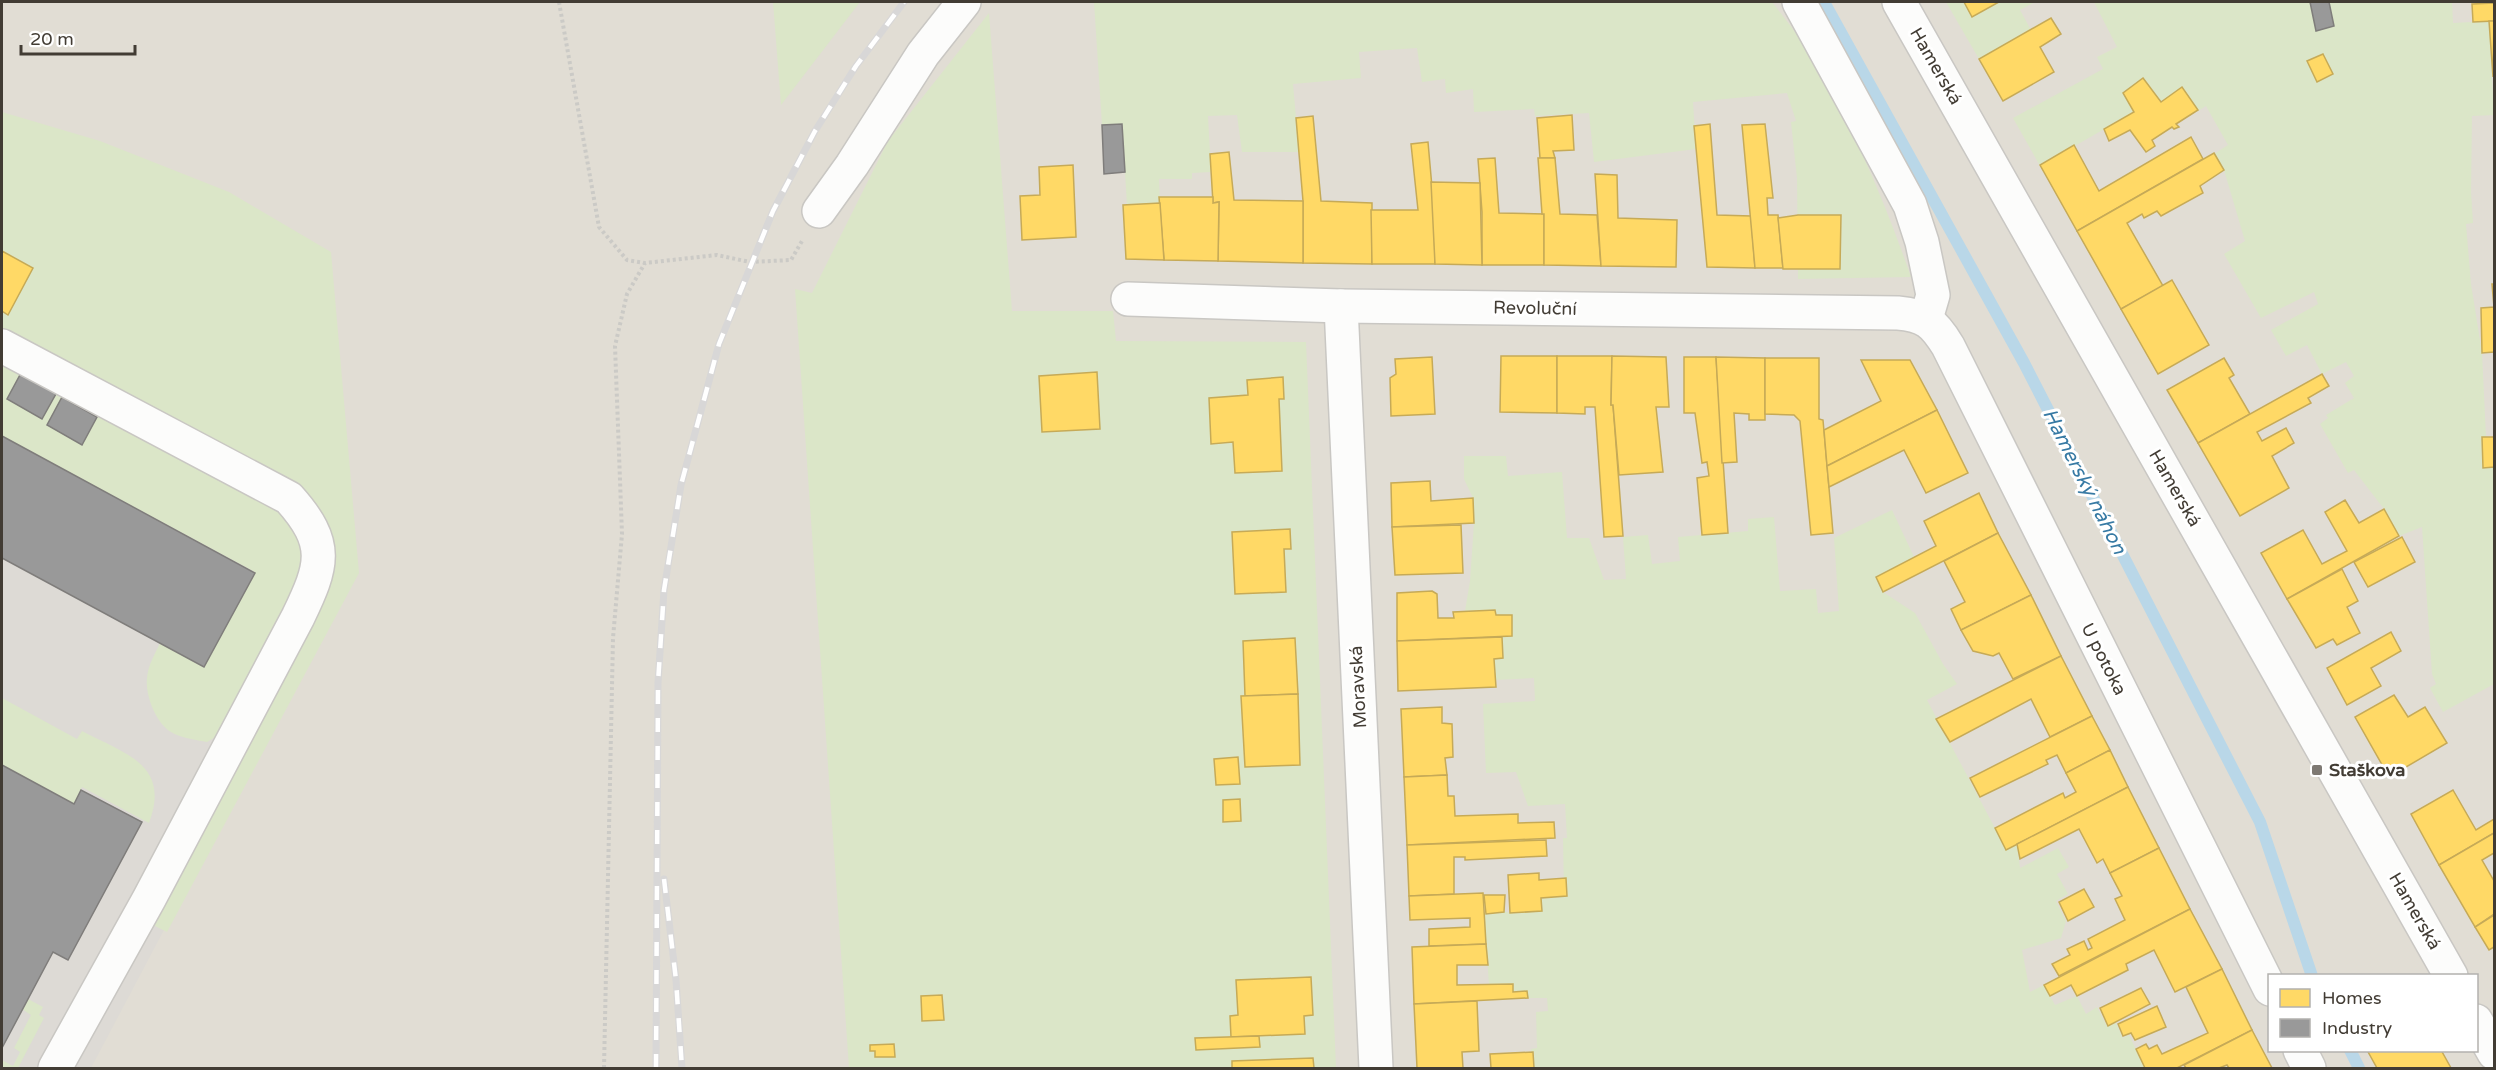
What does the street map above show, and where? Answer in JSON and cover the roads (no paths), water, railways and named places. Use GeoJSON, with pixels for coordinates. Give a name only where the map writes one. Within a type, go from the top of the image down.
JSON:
{"type":"FeatureCollection","features":[{"type":"Feature","properties":{"kind":"street"},"geometry":{"type":"LineString","coordinates":[[819,211],[852,165],[923,54],[964,2]]}},
{"type":"Feature","properties":{"kind":"street"},"geometry":{"type":"LineString","coordinates":[[1799,2],[1910,205],[1922,242],[1933,295],[1932,324]]}},
{"type":"Feature","properties":{"kind":"street","name":"Hamerská"},"geometry":{"type":"LineString","coordinates":[[1899,2],[2450,974]]}},
{"type":"Feature","properties":{"kind":"street","name":"Revoluční"},"geometry":{"type":"LineString","coordinates":[[1128,299],[1341,306],[1898,313],[1915,314],[1932,324]]}},
{"type":"Feature","properties":{"kind":"street","name":"Moravská"},"geometry":{"type":"LineString","coordinates":[[1341,306],[1376,1068]]}},
{"type":"Feature","properties":{"kind":"street","name":"U potoka"},"geometry":{"type":"LineString","coordinates":[[1932,324],[1954,356],[2268,985]]}},
{"type":"Feature","properties":{"kind":"street"},"geometry":{"type":"LineString","coordinates":[[2,346],[288,498],[303,514],[319,547],[319,564],[313,586],[298,617],[149,899],[55,1068]]}},
{"type":"Feature","properties":{"kind":"street"},"geometry":{"type":"LineString","coordinates":[[2478,1025],[2494,1053]]}},
{"type":"Feature","properties":{"kind":"street"},"geometry":{"type":"LineString","coordinates":[[2301,1052],[2309,1068]]}},
{"type":"Feature","properties":{"kind":"waterway","name":"Hamerský náhon"},"geometry":{"type":"LineString","coordinates":[[1824,2],[2024,363],[2260,822],[2311,974]]}},
{"type":"Feature","properties":{"kind":"waterway","name":"Hamerský náhon"},"geometry":{"type":"LineString","coordinates":[[2351,1052],[2359,1068]]}},
{"type":"Feature","properties":{"kind":"railway"},"geometry":{"type":"LineString","coordinates":[[656,1068],[658,683],[664,590],[681,485],[719,344],[773,211],[815,131],[856,66],[904,2]]}},
{"type":"Feature","properties":{"kind":"railway"},"geometry":{"type":"LineString","coordinates":[[664,879],[676,980],[682,1068]]}},
{"type":"Feature","properties":{"kind":"place","name":"Staškova"},"geometry":{"type":"Point","coordinates":[2317,770]}}]}
